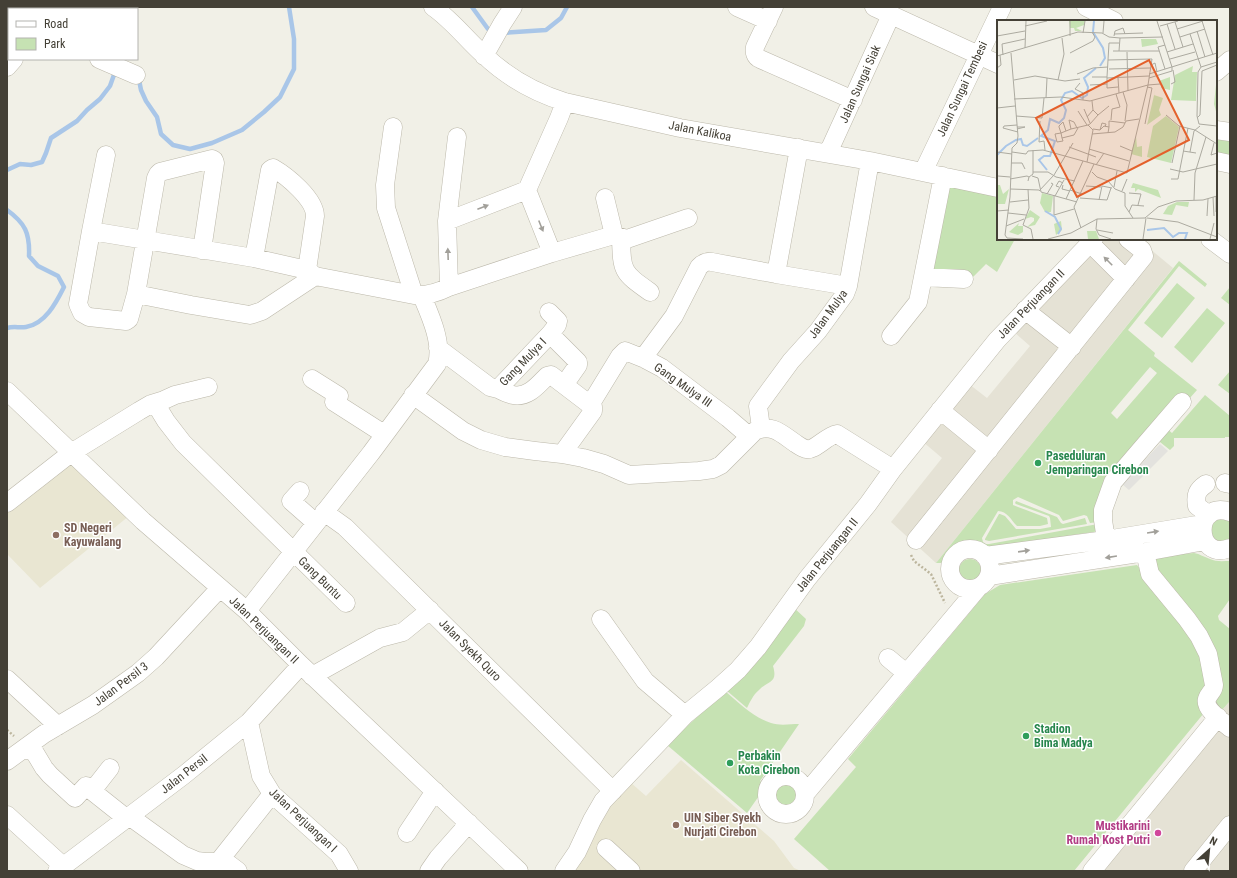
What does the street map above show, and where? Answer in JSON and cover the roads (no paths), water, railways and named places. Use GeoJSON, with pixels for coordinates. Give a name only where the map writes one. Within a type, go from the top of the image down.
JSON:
{"type":"FeatureCollection","features":[{"type":"Feature","properties":{"kind":"street","name":"Jalan Kalikoa"},"geometry":{"type":"LineString","coordinates":[[433,7],[444,15],[484,56],[503,72],[528,88],[546,96],[565,102],[680,128],[828,153],[997,188]]}},
{"type":"Feature","properties":{"kind":"street"},"geometry":{"type":"LineString","coordinates":[[484,56],[513,7]]}},
{"type":"Feature","properties":{"kind":"street"},"geometry":{"type":"LineString","coordinates":[[737,7],[771,14],[755,47],[755,54],[758,58],[852,100]]}},
{"type":"Feature","properties":{"kind":"street"},"geometry":{"type":"LineString","coordinates":[[874,7],[997,64]]}},
{"type":"Feature","properties":{"kind":"street","name":"Jalan Sungai Tembesi"},"geometry":{"type":"LineString","coordinates":[[923,172],[1002,7]]}},
{"type":"Feature","properties":{"kind":"street"},"geometry":{"type":"LineString","coordinates":[[1086,7],[1112,20]]}},
{"type":"Feature","properties":{"kind":"street","name":"Jalan Sungai Siak"},"geometry":{"type":"LineString","coordinates":[[828,153],[891,15]]}},
{"type":"Feature","properties":{"kind":"street"},"geometry":{"type":"LineString","coordinates":[[101,60],[136,75]]}},
{"type":"Feature","properties":{"kind":"street"},"geometry":{"type":"LineString","coordinates":[[447,221],[527,190],[565,102]]}},
{"type":"Feature","properties":{"kind":"street"},"geometry":{"type":"LineString","coordinates":[[247,611],[294,552],[437,364],[438,348],[436,330],[418,295],[386,208],[385,185],[393,127]]}},
{"type":"Feature","properties":{"kind":"street"},"geometry":{"type":"LineString","coordinates":[[1217,130],[1230,132]]}},
{"type":"Feature","properties":{"kind":"street"},"geometry":{"type":"LineString","coordinates":[[449,287],[447,221],[457,137]]}},
{"type":"Feature","properties":{"kind":"street"},"geometry":{"type":"LineString","coordinates":[[776,274],[799,148]]}},
{"type":"Feature","properties":{"kind":"street"},"geometry":{"type":"LineString","coordinates":[[106,154],[78,304],[82,313],[89,317],[126,321],[129,318],[136,294],[156,178],[158,174],[160,172],[212,159],[215,163],[202,250]]}},
{"type":"Feature","properties":{"kind":"street","name":"Jalan Mulya"},"geometry":{"type":"LineString","coordinates":[[755,432],[758,406],[791,361],[818,331],[845,294],[848,286],[870,161]]}},
{"type":"Feature","properties":{"kind":"street"},"geometry":{"type":"LineString","coordinates":[[1217,161],[1230,164]]}},
{"type":"Feature","properties":{"kind":"street"},"geometry":{"type":"LineString","coordinates":[[136,294],[191,306],[250,315],[262,311],[311,273],[315,216],[314,208],[299,188],[273,168],[270,170],[254,258]]}},
{"type":"Feature","properties":{"kind":"street"},"geometry":{"type":"LineString","coordinates":[[891,336],[918,302],[943,176]]}},
{"type":"Feature","properties":{"kind":"street"},"geometry":{"type":"LineString","coordinates":[[527,190],[552,253]]}},
{"type":"Feature","properties":{"kind":"street"},"geometry":{"type":"LineString","coordinates":[[606,198],[617,237],[624,270],[634,281],[650,292]]}},
{"type":"Feature","properties":{"kind":"street"},"geometry":{"type":"LineString","coordinates":[[91,231],[254,258],[311,273],[418,295],[437,293],[449,287],[552,253],[617,237],[627,239],[688,218]]}},
{"type":"Feature","properties":{"kind":"street"},"geometry":{"type":"LineString","coordinates":[[914,545],[1144,256],[1142,250],[1129,240]]}},
{"type":"Feature","properties":{"kind":"street"},"geometry":{"type":"LineString","coordinates":[[1211,240],[1230,254]]}},
{"type":"Feature","properties":{"kind":"street"},"geometry":{"type":"LineString","coordinates":[[1092,241],[1126,279]]}},
{"type":"Feature","properties":{"kind":"street","name":"Jalan Perjuangan II"},"geometry":{"type":"LineString","coordinates":[[564,871],[577,852],[603,801],[685,715],[738,670],[758,647],[806,579],[868,504],[893,469],[997,340],[1092,241]]}},
{"type":"Feature","properties":{"kind":"street"},"geometry":{"type":"LineString","coordinates":[[643,358],[674,316],[699,267],[702,264],[712,262],[848,286]]}},
{"type":"Feature","properties":{"kind":"street"},"geometry":{"type":"LineString","coordinates":[[923,277],[964,279]]}},
{"type":"Feature","properties":{"kind":"street"},"geometry":{"type":"LineString","coordinates":[[1029,306],[1075,342]]}},
{"type":"Feature","properties":{"kind":"street","name":"Gang Mulya I"},"geometry":{"type":"LineString","coordinates":[[438,348],[490,387],[498,389],[550,334],[557,324],[558,321],[549,312]]}},
{"type":"Feature","properties":{"kind":"street","name":"Gang Mulya I"},"geometry":{"type":"LineString","coordinates":[[550,334],[578,362],[578,365],[564,385]]}},
{"type":"Feature","properties":{"kind":"street","name":"Gang Mulya III"},"geometry":{"type":"LineString","coordinates":[[590,405],[620,356],[625,351],[662,368],[728,418],[755,432]]}},
{"type":"Feature","properties":{"kind":"street"},"geometry":{"type":"LineString","coordinates":[[498,389],[513,395],[524,395],[531,392],[547,376],[551,375],[593,407],[593,411],[562,454]]}},
{"type":"Feature","properties":{"kind":"street"},"geometry":{"type":"LineString","coordinates":[[312,379],[339,396],[334,402],[384,434]]}},
{"type":"Feature","properties":{"kind":"street"},"geometry":{"type":"LineString","coordinates":[[7,503],[71,453],[139,411],[155,403],[183,393],[208,387]]}},
{"type":"Feature","properties":{"kind":"street","name":"Jalan Perjuangan II"},"geometry":{"type":"LineString","coordinates":[[7,391],[143,521],[247,611],[306,670],[519,871]]}},
{"type":"Feature","properties":{"kind":"street"},"geometry":{"type":"LineString","coordinates":[[413,395],[463,431],[481,440],[505,447],[562,454],[604,464],[629,475],[713,469],[721,465],[755,432],[769,428],[777,431],[800,447],[807,449],[812,448],[831,435],[836,434],[893,469]]}},
{"type":"Feature","properties":{"kind":"street"},"geometry":{"type":"LineString","coordinates":[[1106,540],[1103,520],[1104,510],[1113,482],[1182,402]]}},
{"type":"Feature","properties":{"kind":"street","name":"Gang Buntu"},"geometry":{"type":"LineString","coordinates":[[155,403],[166,421],[183,443],[346,604]]}},
{"type":"Feature","properties":{"kind":"street"},"geometry":{"type":"LineString","coordinates":[[940,410],[989,450]]}},
{"type":"Feature","properties":{"kind":"street"},"geometry":{"type":"LineString","coordinates":[[1206,484],[1197,492],[1196,498],[1197,506],[1206,527],[1209,546],[1215,549],[1229,550]]}},
{"type":"Feature","properties":{"kind":"street","name":"Jalan Syekh Quro"},"geometry":{"type":"LineString","coordinates":[[300,491],[291,502],[320,517],[345,527],[613,791]]}},
{"type":"Feature","properties":{"kind":"street"},"geometry":{"type":"LineString","coordinates":[[806,793],[983,582],[990,569],[989,563],[985,556],[974,550],[960,552],[951,563],[950,569],[952,576],[955,582],[960,586],[967,589],[974,589],[983,582],[1145,552],[1206,527],[1216,511],[1222,510],[1230,512]]}},
{"type":"Feature","properties":{"kind":"street"},"geometry":{"type":"LineString","coordinates":[[985,556],[1206,527]]}},
{"type":"Feature","properties":{"kind":"street"},"geometry":{"type":"LineString","coordinates":[[1092,871],[1224,723],[1212,712],[1207,703],[1207,699],[1214,689],[1208,654],[1199,636],[1187,619],[1150,574],[1145,552]]}},
{"type":"Feature","properties":{"kind":"street","name":"Jalan Persil 3"},"geometry":{"type":"LineString","coordinates":[[7,762],[44,734],[93,705],[138,673],[156,657],[220,588]]}},
{"type":"Feature","properties":{"kind":"street","name":"Jalan Persil"},"geometry":{"type":"LineString","coordinates":[[60,869],[184,775],[249,722],[306,670],[380,638],[403,632],[430,610]]}},
{"type":"Feature","properties":{"kind":"street"},"geometry":{"type":"LineString","coordinates":[[600,619],[645,681],[685,715]]}},
{"type":"Feature","properties":{"kind":"street"},"geometry":{"type":"LineString","coordinates":[[888,658],[906,673]]}},
{"type":"Feature","properties":{"kind":"street"},"geometry":{"type":"LineString","coordinates":[[7,679],[58,726]]}},
{"type":"Feature","properties":{"kind":"street","name":"Jalan Perjuangan I"},"geometry":{"type":"LineString","coordinates":[[249,722],[261,776],[272,794],[339,854],[349,871]]}},
{"type":"Feature","properties":{"kind":"street"},"geometry":{"type":"LineString","coordinates":[[23,750],[29,750],[35,753],[50,775],[75,798],[86,786],[128,817],[190,859],[205,862],[226,862],[238,871]]}},
{"type":"Feature","properties":{"kind":"street"},"geometry":{"type":"LineString","coordinates":[[92,791],[110,768]]}},
{"type":"Feature","properties":{"kind":"street"},"geometry":{"type":"LineString","coordinates":[[407,833],[435,791]]}},
{"type":"Feature","properties":{"kind":"street"},"geometry":{"type":"LineString","coordinates":[[219,861],[272,794]]}},
{"type":"Feature","properties":{"kind":"street"},"geometry":{"type":"LineString","coordinates":[[7,815],[60,869]]}},
{"type":"Feature","properties":{"kind":"street"},"geometry":{"type":"LineString","coordinates":[[429,871],[438,858],[469,823]]}},
{"type":"Feature","properties":{"kind":"street"},"geometry":{"type":"LineString","coordinates":[[1193,871],[1230,825]]}},
{"type":"Feature","properties":{"kind":"street"},"geometry":{"type":"LineString","coordinates":[[606,848],[631,871]]}},
{"type":"Feature","properties":{"kind":"waterway"},"geometry":{"type":"LineString","coordinates":[[138,79],[146,101],[157,117],[161,134],[173,145],[190,149],[212,143],[242,130],[280,97],[294,69],[294,39],[289,7]]}},
{"type":"Feature","properties":{"kind":"waterway"},"geometry":{"type":"LineString","coordinates":[[472,7],[488,29],[493,30]]}},
{"type":"Feature","properties":{"kind":"waterway"},"geometry":{"type":"LineString","coordinates":[[502,33],[546,30],[561,18],[567,7]]}},
{"type":"Feature","properties":{"kind":"waterway"},"geometry":{"type":"LineString","coordinates":[[7,170],[20,164],[31,165],[42,162],[51,138],[77,121],[100,99],[110,86],[116,71]]}},
{"type":"Feature","properties":{"kind":"waterway"},"geometry":{"type":"LineString","coordinates":[[7,210],[18,219],[25,229],[29,241],[29,256],[38,266],[58,276],[64,287],[49,312],[39,322],[26,327],[7,328]]}},
{"type":"Feature","properties":{"kind":"place","name":"Paseduluran Jemparingan Cirebon"},"geometry":{"type":"Point","coordinates":[1038,463]}},
{"type":"Feature","properties":{"kind":"place","name":"SD Negeri Kayuwalang"},"geometry":{"type":"Point","coordinates":[56,535]}},
{"type":"Feature","properties":{"kind":"place","name":"Stadion Bima Madya"},"geometry":{"type":"Point","coordinates":[1026,736]}},
{"type":"Feature","properties":{"kind":"place","name":"Perbakin Kota Cirebon"},"geometry":{"type":"Point","coordinates":[730,763]}},
{"type":"Feature","properties":{"kind":"place","name":"UIN Siber Syekh Nurjati Cirebon"},"geometry":{"type":"Point","coordinates":[676,825]}},
{"type":"Feature","properties":{"kind":"place","name":"Mustikarini Rumah Kost Putri"},"geometry":{"type":"Point","coordinates":[1158,833]}}]}
